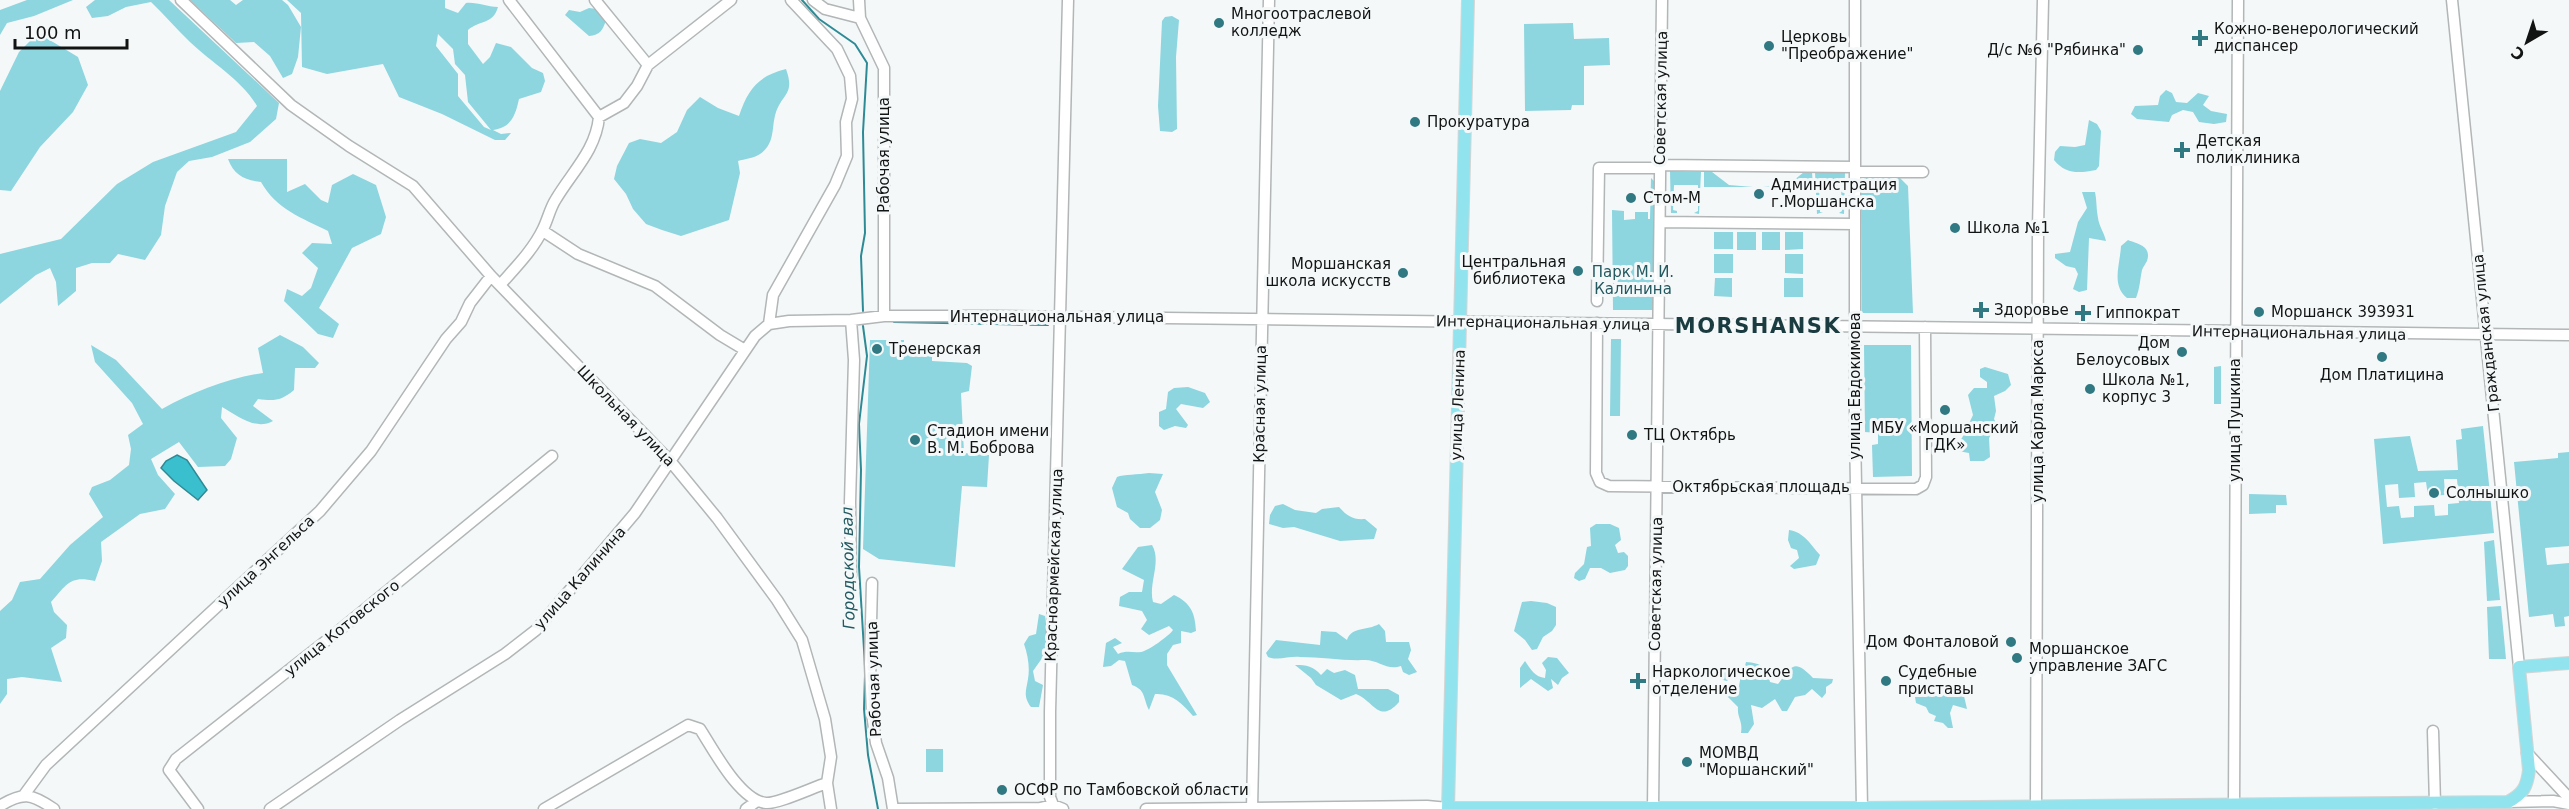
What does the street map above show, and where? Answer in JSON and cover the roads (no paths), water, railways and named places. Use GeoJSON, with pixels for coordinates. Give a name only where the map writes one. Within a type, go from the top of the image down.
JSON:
{"type":"FeatureCollection","features":[{"type":"Feature","properties":{"kind":"main road","name":"улица Ленина"},"geometry":{"type":"LineString","coordinates":[[1448,808],[1468,0]]}},
{"type":"Feature","properties":{"kind":"main road"},"geometry":{"type":"LineString","coordinates":[[1448,808],[2337,806],[2508,802],[2526,788],[2529,770],[2519,667],[2569,663]]}},
{"type":"Feature","properties":{"kind":"street","name":"Школьная улица"},"geometry":{"type":"LineString","coordinates":[[181,0],[291,105],[349,146],[413,186],[491,276],[671,462],[717,518],[777,600],[802,640],[825,718],[831,757],[827,783],[831,809]]}},
{"type":"Feature","properties":{"kind":"street"},"geometry":{"type":"LineString","coordinates":[[500,285],[525,257],[543,231],[555,200],[588,152],[597,134],[599,117],[509,0]]}},
{"type":"Feature","properties":{"kind":"street"},"geometry":{"type":"LineString","coordinates":[[596,0],[648,65]]}},
{"type":"Feature","properties":{"kind":"street"},"geometry":{"type":"LineString","coordinates":[[599,117],[624,102],[638,86],[648,65],[731,0]]}},
{"type":"Feature","properties":{"kind":"street"},"geometry":{"type":"LineString","coordinates":[[769,324],[773,295],[835,185],[847,156],[846,123],[852,99],[850,76],[837,49],[791,0]]}},
{"type":"Feature","properties":{"kind":"street"},"geometry":{"type":"LineString","coordinates":[[813,0],[825,9],[860,18]]}},
{"type":"Feature","properties":{"kind":"street","name":"Рабочая улица"},"geometry":{"type":"LineString","coordinates":[[859,0],[860,18],[884,68],[884,316]]}},
{"type":"Feature","properties":{"kind":"street","name":"Красноармейская улица"},"geometry":{"type":"LineString","coordinates":[[1058,807],[1050,797],[1050,712],[1068,0]]}},
{"type":"Feature","properties":{"kind":"street","name":"Красная улица"},"geometry":{"type":"LineString","coordinates":[[1252,808],[1269,0]]}},
{"type":"Feature","properties":{"kind":"street","name":"Советская улица"},"geometry":{"type":"LineString","coordinates":[[1653,809],[1662,0]]}},
{"type":"Feature","properties":{"kind":"street","name":"улица Евдокимова"},"geometry":{"type":"LineString","coordinates":[[1855,0],[1856,488],[1862,808]]}},
{"type":"Feature","properties":{"kind":"street","name":"улица Карла Маркса"},"geometry":{"type":"LineString","coordinates":[[2036,806],[2043,0]]}},
{"type":"Feature","properties":{"kind":"street","name":"улица Пушкина"},"geometry":{"type":"LineString","coordinates":[[2234,805],[2238,0]]}},
{"type":"Feature","properties":{"kind":"street","name":"Гражданская улица"},"geometry":{"type":"LineString","coordinates":[[2452,0],[2519,667]]}},
{"type":"Feature","properties":{"kind":"street"},"geometry":{"type":"LineString","coordinates":[[1597,301],[1599,168],[1856,169],[1923,172]]}},
{"type":"Feature","properties":{"kind":"street"},"geometry":{"type":"LineString","coordinates":[[1660,222],[1855,224]]}},
{"type":"Feature","properties":{"kind":"street"},"geometry":{"type":"LineString","coordinates":[[543,231],[578,254],[655,286],[720,335],[745,350]]}},
{"type":"Feature","properties":{"kind":"street","name":"улица Энгельса"},"geometry":{"type":"LineString","coordinates":[[0,806],[13,798],[24,795],[46,765],[320,511],[371,452],[470,303],[491,276]]}},
{"type":"Feature","properties":{"kind":"street","name":"Интернациональная улица"},"geometry":{"type":"LineString","coordinates":[[769,324],[884,316],[1060,317],[2569,335]]}},
{"type":"Feature","properties":{"kind":"street"},"geometry":{"type":"LineString","coordinates":[[851,320],[854,360],[850,502],[851,575]]}},
{"type":"Feature","properties":{"kind":"street","name":"Октябрьская площадь"},"geometry":{"type":"LineString","coordinates":[[1597,323],[1596,472],[1600,482],[1609,486],[1916,489],[1923,485],[1926,477],[1925,327]]}},
{"type":"Feature","properties":{"kind":"street","name":"улица Калинина"},"geometry":{"type":"LineString","coordinates":[[270,809],[400,720],[505,654],[536,630],[635,513],[745,350],[761,329],[769,324]]}},
{"type":"Feature","properties":{"kind":"street","name":"улица Котовского"},"geometry":{"type":"LineString","coordinates":[[198,809],[169,770],[176,759],[427,560],[552,456]]}},
{"type":"Feature","properties":{"kind":"street","name":"Рабочая улица"},"geometry":{"type":"LineString","coordinates":[[872,583],[870,664],[872,713],[876,743],[888,778],[893,809]]}},
{"type":"Feature","properties":{"kind":"street"},"geometry":{"type":"LineString","coordinates":[[544,809],[688,725],[700,729],[733,780],[757,801],[769,803],[827,783]]}},
{"type":"Feature","properties":{"kind":"street"},"geometry":{"type":"LineString","coordinates":[[2433,731],[2435,804]]}},
{"type":"Feature","properties":{"kind":"street"},"geometry":{"type":"LineString","coordinates":[[2527,753],[2569,798]]}},
{"type":"Feature","properties":{"kind":"street"},"geometry":{"type":"LineString","coordinates":[[24,795],[38,798],[54,809]]}},
{"type":"Feature","properties":{"kind":"street"},"geometry":{"type":"LineString","coordinates":[[746,809],[757,801]]}},
{"type":"Feature","properties":{"kind":"street"},"geometry":{"type":"LineString","coordinates":[[2508,802],[2553,801],[2569,804]]}},
{"type":"Feature","properties":{"kind":"street"},"geometry":{"type":"LineString","coordinates":[[1146,809],[1428,806],[1448,808]]}},
{"type":"Feature","properties":{"kind":"street"},"geometry":{"type":"LineString","coordinates":[[893,809],[1058,807]]}},
{"type":"Feature","properties":{"kind":"waterway","name":"Городской вал"},"geometry":{"type":"LineString","coordinates":[[802,0],[819,19],[855,44],[867,63],[863,132],[865,233],[861,256],[863,311]]}},
{"type":"Feature","properties":{"kind":"waterway"},"geometry":{"type":"LineString","coordinates":[[894,322],[1048,325]]}},
{"type":"Feature","properties":{"kind":"waterway","name":"Городской вал"},"geometry":{"type":"LineString","coordinates":[[863,326],[867,356],[859,424],[861,470],[859,567],[865,666]]}},
{"type":"Feature","properties":{"kind":"waterway","name":"Городской вал"},"geometry":{"type":"LineString","coordinates":[[865,675],[864,709],[868,755],[878,809]]}},
{"type":"Feature","properties":{"kind":"place","name":"Многоотраслевой колледж"},"geometry":{"type":"Point","coordinates":[1219,23]}},
{"type":"Feature","properties":{"kind":"place","name":"Кожно-венерологический диспансер"},"geometry":{"type":"Point","coordinates":[2200,38]}},
{"type":"Feature","properties":{"kind":"place","name":"Церковь \"Преображение\""},"geometry":{"type":"Point","coordinates":[1769,46]}},
{"type":"Feature","properties":{"kind":"place","name":"Д/с №6 \"Рябинка\""},"geometry":{"type":"Point","coordinates":[2138,50]}},
{"type":"Feature","properties":{"kind":"place","name":"Прокуратура"},"geometry":{"type":"Point","coordinates":[1415,122]}},
{"type":"Feature","properties":{"kind":"place","name":"Детская поликлиника"},"geometry":{"type":"Point","coordinates":[2182,150]}},
{"type":"Feature","properties":{"kind":"place","name":"Администрация г.Моршанска"},"geometry":{"type":"Point","coordinates":[1759,194]}},
{"type":"Feature","properties":{"kind":"place","name":"Стом-М"},"geometry":{"type":"Point","coordinates":[1631,198]}},
{"type":"Feature","properties":{"kind":"place","name":"Школа №1"},"geometry":{"type":"Point","coordinates":[1955,228]}},
{"type":"Feature","properties":{"kind":"place","name":"Центральная библиотека"},"geometry":{"type":"Point","coordinates":[1578,271]}},
{"type":"Feature","properties":{"kind":"place","name":"Моршанская школа искусств"},"geometry":{"type":"Point","coordinates":[1403,273]}},
{"type":"Feature","properties":{"kind":"place","name":"Здоровье"},"geometry":{"type":"Point","coordinates":[1981,310]}},
{"type":"Feature","properties":{"kind":"place","name":"Моршанск 393931"},"geometry":{"type":"Point","coordinates":[2259,312]}},
{"type":"Feature","properties":{"kind":"place","name":"Гиппократ"},"geometry":{"type":"Point","coordinates":[2083,313]}},
{"type":"Feature","properties":{"kind":"place","name":"Тренерская"},"geometry":{"type":"Point","coordinates":[877,349]}},
{"type":"Feature","properties":{"kind":"place","name":"Дом Белоусовых"},"geometry":{"type":"Point","coordinates":[2182,352]}},
{"type":"Feature","properties":{"kind":"place","name":"Дом Платицина"},"geometry":{"type":"Point","coordinates":[2382,357]}},
{"type":"Feature","properties":{"kind":"place","name":"Школа №1, корпус 3"},"geometry":{"type":"Point","coordinates":[2090,389]}},
{"type":"Feature","properties":{"kind":"place","name":"МБУ «Моршанский ГДК»"},"geometry":{"type":"Point","coordinates":[1945,410]}},
{"type":"Feature","properties":{"kind":"place","name":"ТЦ Октябрь"},"geometry":{"type":"Point","coordinates":[1632,435]}},
{"type":"Feature","properties":{"kind":"place","name":"Стадион имени В. М. Боброва"},"geometry":{"type":"Point","coordinates":[915,440]}},
{"type":"Feature","properties":{"kind":"place","name":"Солнышко"},"geometry":{"type":"Point","coordinates":[2434,493]}},
{"type":"Feature","properties":{"kind":"place","name":"Дом Фонталовой"},"geometry":{"type":"Point","coordinates":[2011,642]}},
{"type":"Feature","properties":{"kind":"place","name":"Моршанское управление ЗАГС"},"geometry":{"type":"Point","coordinates":[2017,658]}},
{"type":"Feature","properties":{"kind":"place","name":"Наркологическое отделение"},"geometry":{"type":"Point","coordinates":[1638,681]}},
{"type":"Feature","properties":{"kind":"place","name":"Судебные приставы"},"geometry":{"type":"Point","coordinates":[1886,681]}},
{"type":"Feature","properties":{"kind":"place","name":"МОМВД \"Моршанский\""},"geometry":{"type":"Point","coordinates":[1687,762]}},
{"type":"Feature","properties":{"kind":"place","name":"ОСФР по Тамбовской области"},"geometry":{"type":"Point","coordinates":[1002,790]}},
{"type":"Feature","properties":{"kind":"district","name":"MORSHANSK"},"geometry":{"type":"Point","coordinates":[1758,326]}},
{"type":"Feature","properties":{"kind":"park label","name":"Парк М. И. Калинина"},"geometry":{"type":"Point","coordinates":[1633,280]}}]}
